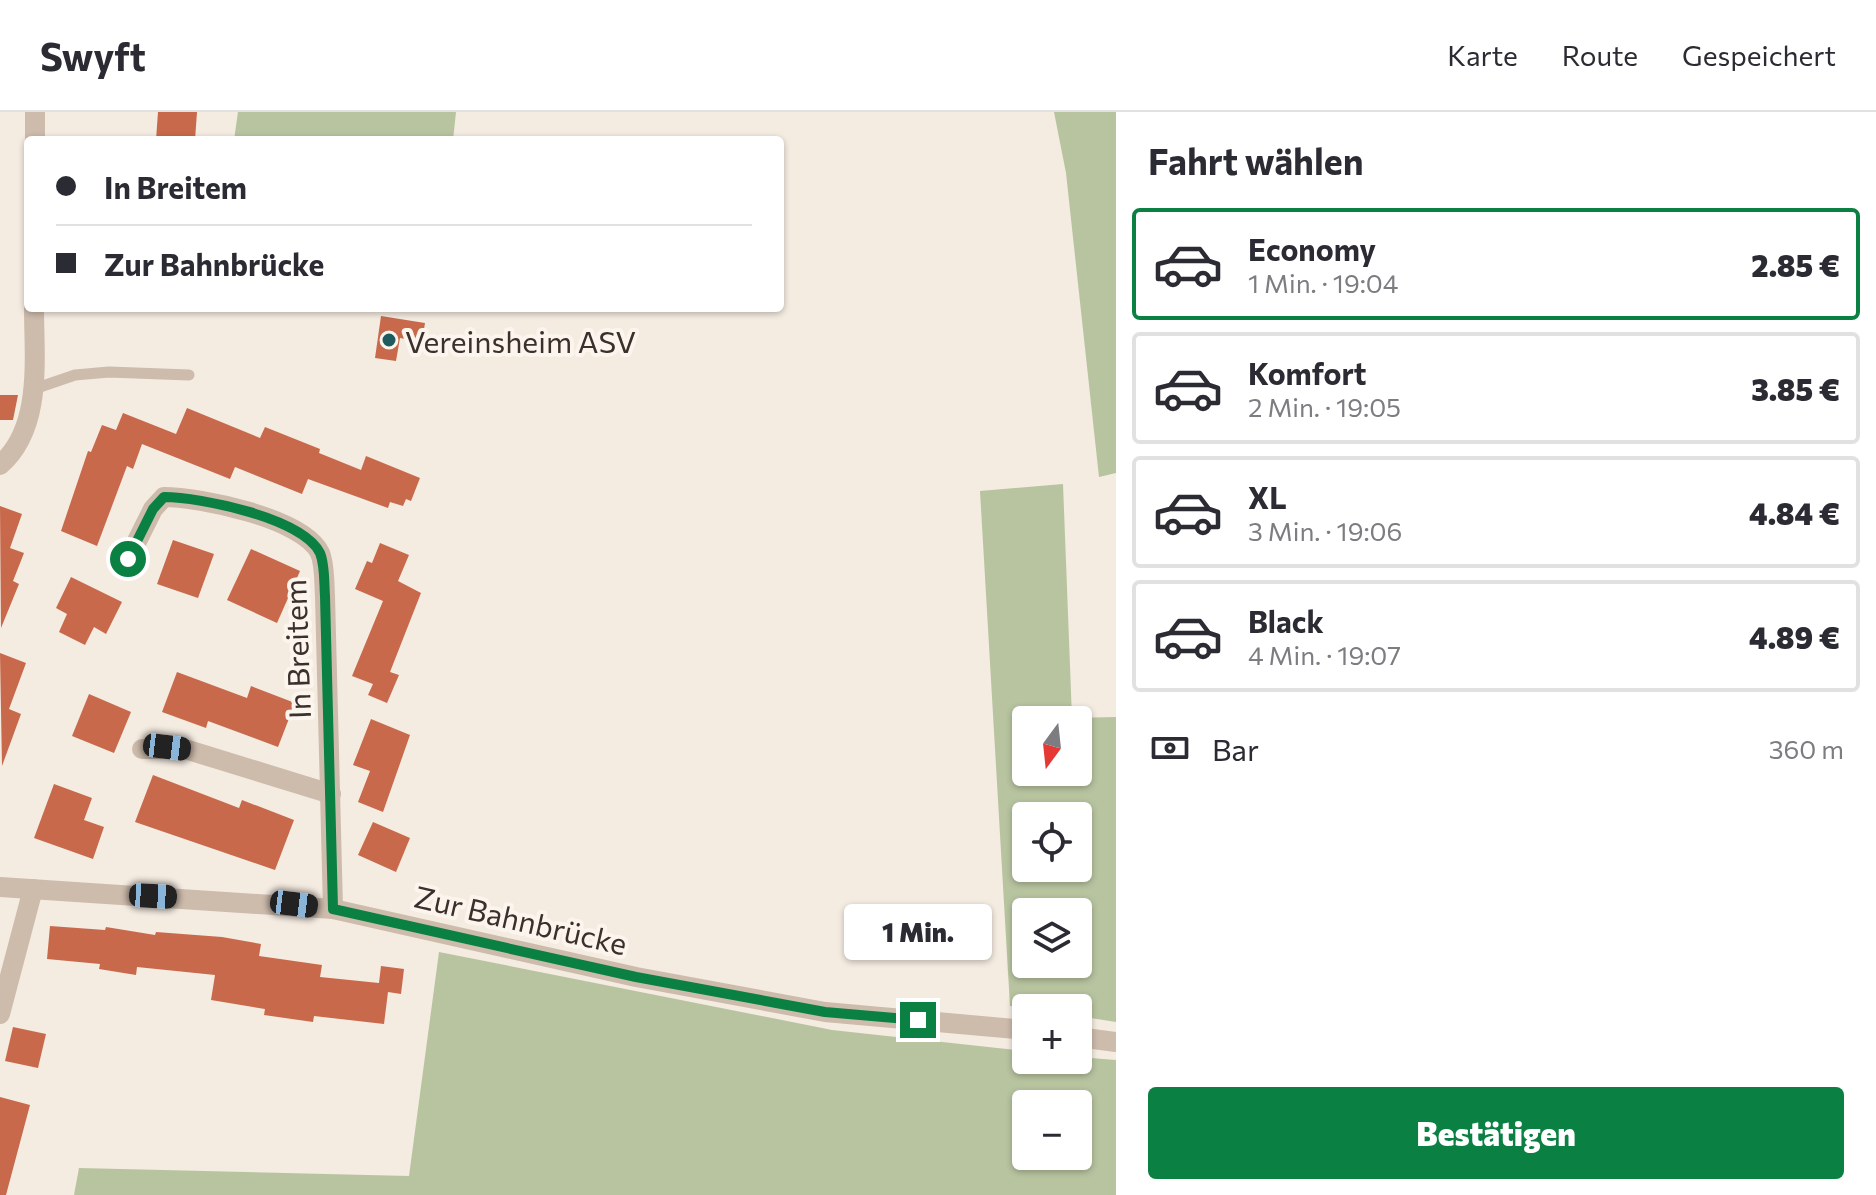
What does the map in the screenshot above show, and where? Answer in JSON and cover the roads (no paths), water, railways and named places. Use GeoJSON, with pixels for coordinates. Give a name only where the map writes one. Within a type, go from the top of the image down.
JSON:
{"type":"FeatureCollection","features":[{"type":"Feature","properties":{"kind":"street"},"geometry":{"type":"LineString","coordinates":[[35,112],[35,136]]}},
{"type":"Feature","properties":{"kind":"street"},"geometry":{"type":"LineString","coordinates":[[0,465],[24,429],[34,389],[34,312]]}},
{"type":"Feature","properties":{"kind":"street","name":"In Breitem"},"geometry":{"type":"LineString","coordinates":[[128,559],[153,509],[164,497],[188,497],[283,525],[311,540],[321,555],[325,596],[333,909]]}},
{"type":"Feature","properties":{"kind":"street"},"geometry":{"type":"LineString","coordinates":[[142,749],[185,749],[331,794]]}},
{"type":"Feature","properties":{"kind":"street","name":"Zur Bahnbrücke"},"geometry":{"type":"LineString","coordinates":[[0,887],[333,909],[636,977],[825,1012],[1012,1029]]}},
{"type":"Feature","properties":{"kind":"street"},"geometry":{"type":"LineString","coordinates":[[0,1014],[33,889]]}},
{"type":"Feature","properties":{"kind":"street"},"geometry":{"type":"LineString","coordinates":[[1092,1039],[1116,1042]]}},
{"type":"Feature","properties":{"kind":"lane"},"geometry":{"type":"LineString","coordinates":[[34,389],[75,375],[109,372],[189,375]]}},
{"type":"Feature","properties":{"kind":"place","name":"Vereinsheim ASV"},"geometry":{"type":"Point","coordinates":[389,340]}}]}
